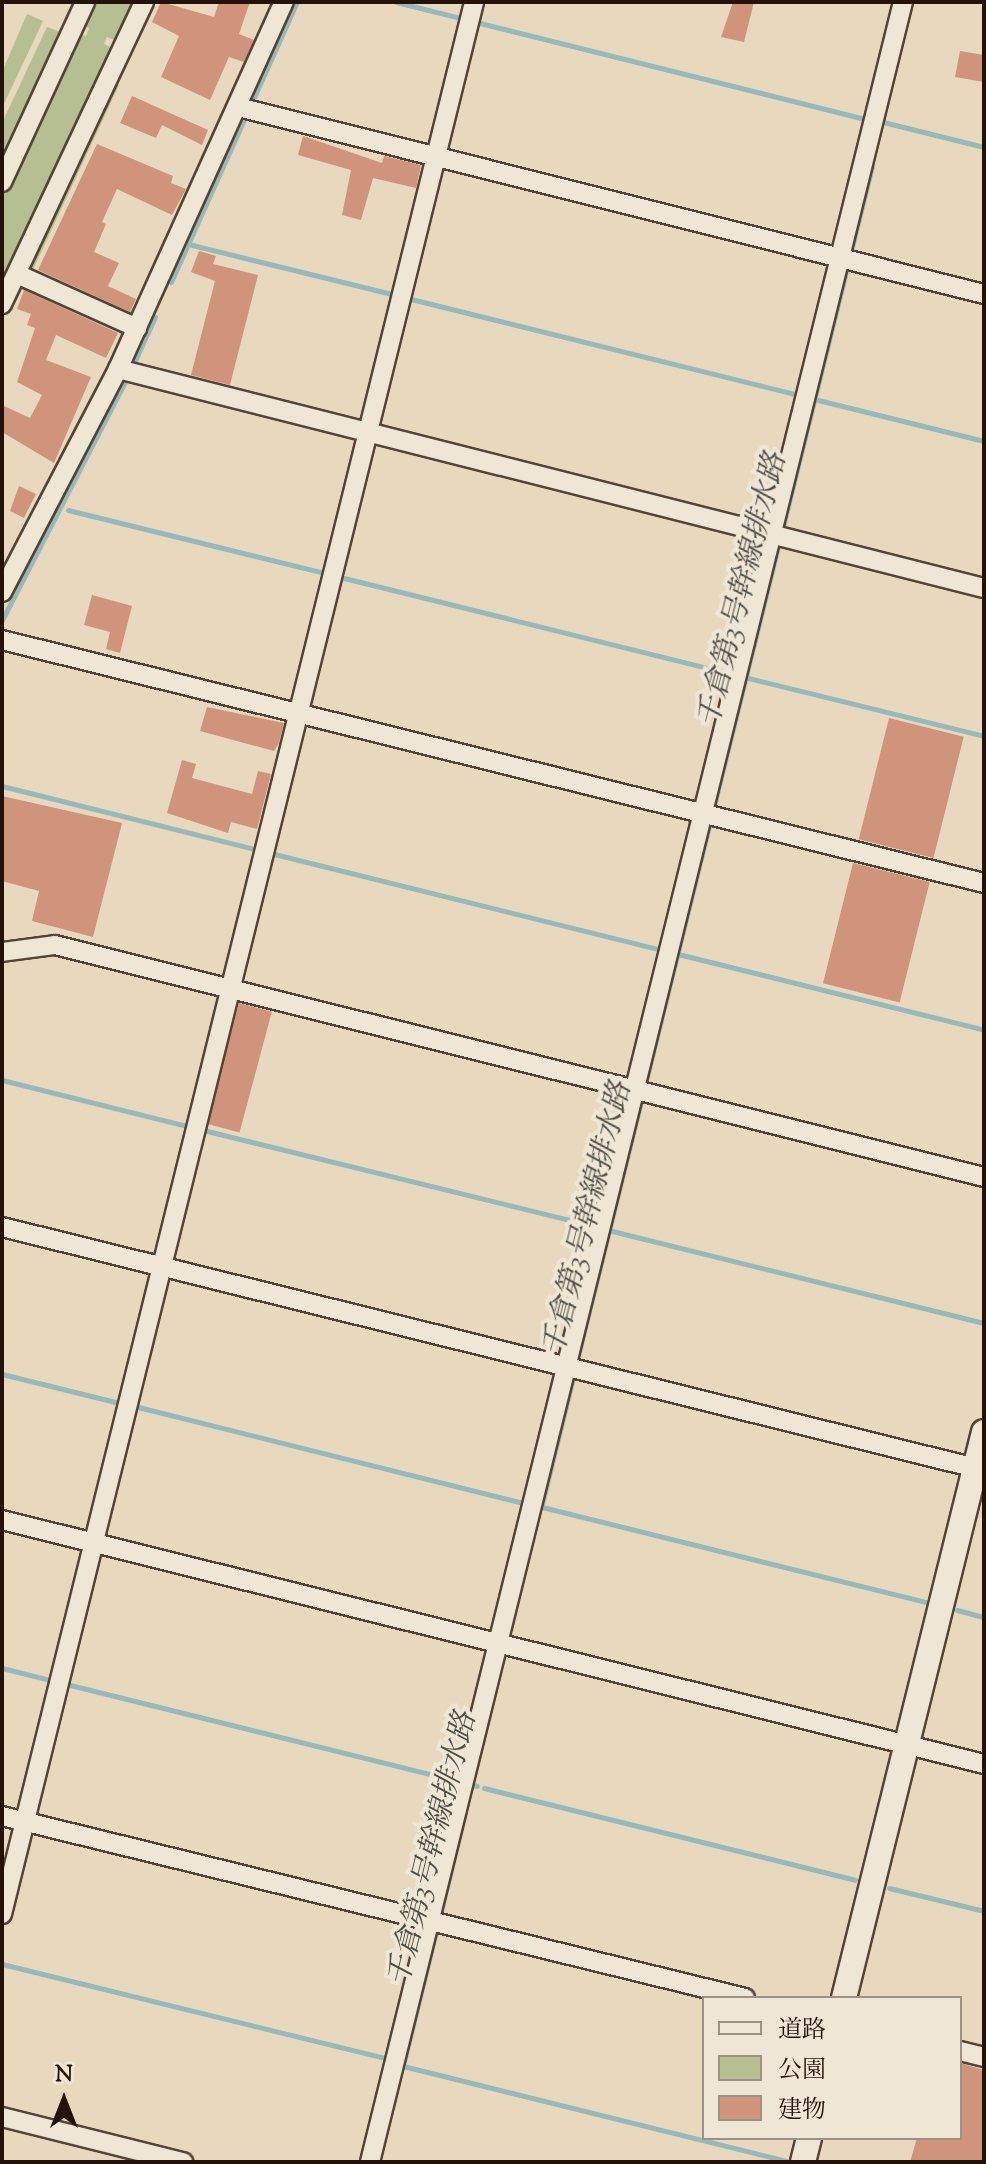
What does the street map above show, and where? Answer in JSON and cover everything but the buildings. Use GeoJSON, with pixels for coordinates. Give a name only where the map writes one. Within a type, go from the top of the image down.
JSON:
{"type":"FeatureCollection","features":[{"type":"Feature","properties":{"kind":"street"},"geometry":{"type":"LineString","coordinates":[[2,182],[85,2]]}},
{"type":"Feature","properties":{"kind":"street"},"geometry":{"type":"LineString","coordinates":[[2,304],[144,2]]}},
{"type":"Feature","properties":{"kind":"street"},"geometry":{"type":"LineString","coordinates":[[2,592],[125,373],[137,328],[246,110],[284,2]]}},
{"type":"Feature","properties":{"kind":"street"},"geometry":{"type":"LineString","coordinates":[[2,1914],[474,2]]}},
{"type":"Feature","properties":{"kind":"street"},"geometry":{"type":"LineString","coordinates":[[370,2162],[436,1922],[845,260],[903,2]]}},
{"type":"Feature","properties":{"kind":"street"},"geometry":{"type":"LineString","coordinates":[[246,110],[984,294]]}},
{"type":"Feature","properties":{"kind":"street"},"geometry":{"type":"LineString","coordinates":[[17,274],[137,328]]}},
{"type":"Feature","properties":{"kind":"street"},"geometry":{"type":"LineString","coordinates":[[125,373],[984,588]]}},
{"type":"Feature","properties":{"kind":"street"},"geometry":{"type":"LineString","coordinates":[[2,640],[984,883]]}},
{"type":"Feature","properties":{"kind":"street"},"geometry":{"type":"LineString","coordinates":[[2,952],[55,945],[984,1177]]}},
{"type":"Feature","properties":{"kind":"street"},"geometry":{"type":"LineString","coordinates":[[2,1227],[980,1469]]}},
{"type":"Feature","properties":{"kind":"street"},"geometry":{"type":"LineString","coordinates":[[844,1996],[906,1745],[980,1469],[984,1432]]}},
{"type":"Feature","properties":{"kind":"street"},"geometry":{"type":"LineString","coordinates":[[2,1520],[984,1764]]}},
{"type":"Feature","properties":{"kind":"street"},"geometry":{"type":"LineString","coordinates":[[2,1816],[737,1996]]}},
{"type":"Feature","properties":{"kind":"street"},"geometry":{"type":"LineString","coordinates":[[962,2052],[984,2057]]}},
{"type":"Feature","properties":{"kind":"street"},"geometry":{"type":"LineString","coordinates":[[2,2117],[183,2162]]}},
{"type":"Feature","properties":{"kind":"street"},"geometry":{"type":"LineString","coordinates":[[803,2162],[808,2140]]}},
{"type":"Feature","properties":{"kind":"green space"},"geometry":{"type":"Polygon","coordinates":[[[92,2],[137,2],[119,42],[107,37],[104,44],[116,50],[2,292],[2,197],[79,34],[86,36],[89,28],[82,25],[92,2]]]}},
{"type":"Feature","properties":{"kind":"green space"},"geometry":{"type":"Polygon","coordinates":[[[27,14],[43,21],[2,108],[2,72],[27,14]]]}},
{"type":"Feature","properties":{"kind":"green space"},"geometry":{"type":"Polygon","coordinates":[[[47,27],[63,33],[2,164],[2,123],[47,27]]]}},
{"type":"Feature","properties":{"kind":"green space"},"geometry":{"type":"Polygon","coordinates":[[[113,81],[119,85],[31,274],[26,272],[113,81]]]}},
{"type":"Feature","properties":{"kind":"waterway"},"geometry":{"type":"LineString","coordinates":[[171,282],[297,2]]}},
{"type":"Feature","properties":{"kind":"waterway"},"geometry":{"type":"LineString","coordinates":[[396,2],[464,19]]}},
{"type":"Feature","properties":{"kind":"waterway"},"geometry":{"type":"LineString","coordinates":[[476,22],[866,119]]}},
{"type":"Feature","properties":{"kind":"waterway"},"geometry":{"type":"LineString","coordinates":[[883,122],[984,147]]}},
{"type":"Feature","properties":{"kind":"waterway","name":"千倉第3号幹線排水路"},"geometry":{"type":"LineString","coordinates":[[576,1364],[872,166]]}},
{"type":"Feature","properties":{"kind":"waterway"},"geometry":{"type":"LineString","coordinates":[[188,244],[396,295]]}},
{"type":"Feature","properties":{"kind":"waterway"},"geometry":{"type":"LineString","coordinates":[[407,298],[798,395]]}},
{"type":"Feature","properties":{"kind":"waterway"},"geometry":{"type":"LineString","coordinates":[[132,367],[155,317]]}},
{"type":"Feature","properties":{"kind":"waterway"},"geometry":{"type":"LineString","coordinates":[[2,620],[128,376]]}},
{"type":"Feature","properties":{"kind":"waterway"},"geometry":{"type":"LineString","coordinates":[[814,399],[984,441]]}},
{"type":"Feature","properties":{"kind":"waterway"},"geometry":{"type":"LineString","coordinates":[[68,510],[328,574]]}},
{"type":"Feature","properties":{"kind":"waterway"},"geometry":{"type":"LineString","coordinates":[[340,577],[728,673]]}},
{"type":"Feature","properties":{"kind":"waterway"},"geometry":{"type":"LineString","coordinates":[[744,677],[984,736]]}},
{"type":"Feature","properties":{"kind":"waterway"},"geometry":{"type":"LineString","coordinates":[[2,786],[259,850]]}},
{"type":"Feature","properties":{"kind":"waterway"},"geometry":{"type":"LineString","coordinates":[[270,853],[661,950]]}},
{"type":"Feature","properties":{"kind":"waterway"},"geometry":{"type":"LineString","coordinates":[[678,954],[984,1030]]}},
{"type":"Feature","properties":{"kind":"waterway"},"geometry":{"type":"LineString","coordinates":[[2,1080],[190,1127]]}},
{"type":"Feature","properties":{"kind":"waterway"},"geometry":{"type":"LineString","coordinates":[[203,1130],[593,1226]]}},
{"type":"Feature","properties":{"kind":"waterway"},"geometry":{"type":"LineString","coordinates":[[608,1230],[984,1323]]}},
{"type":"Feature","properties":{"kind":"waterway"},"geometry":{"type":"LineString","coordinates":[[2,1374],[123,1404]]}},
{"type":"Feature","properties":{"kind":"waterway","name":"千倉第3号幹線排水路"},"geometry":{"type":"LineString","coordinates":[[542,1504],[574,1374]]}},
{"type":"Feature","properties":{"kind":"waterway"},"geometry":{"type":"LineString","coordinates":[[134,1406],[523,1503]]}},
{"type":"Feature","properties":{"kind":"waterway"},"geometry":{"type":"LineString","coordinates":[[538,1506],[925,1602]]}},
{"type":"Feature","properties":{"kind":"waterway"},"geometry":{"type":"LineString","coordinates":[[957,1610],[984,1617]]}},
{"type":"Feature","properties":{"kind":"waterway"},"geometry":{"type":"LineString","coordinates":[[2,1668],[54,1681]]}},
{"type":"Feature","properties":{"kind":"waterway"},"geometry":{"type":"LineString","coordinates":[[66,1684],[457,1781]]}},
{"type":"Feature","properties":{"kind":"waterway","name":"千倉第3号幹線排水路"},"geometry":{"type":"LineString","coordinates":[[469,1784],[477,1786]]}},
{"type":"Feature","properties":{"kind":"waterway"},"geometry":{"type":"LineString","coordinates":[[484,1788],[855,1880]]}},
{"type":"Feature","properties":{"kind":"waterway","name":"千倉第3号幹線排水路"},"geometry":{"type":"LineString","coordinates":[[465,1813],[403,2066],[702,2140]]}},
{"type":"Feature","properties":{"kind":"waterway"},"geometry":{"type":"LineString","coordinates":[[889,1888],[984,1911]]}},
{"type":"Feature","properties":{"kind":"waterway"},"geometry":{"type":"LineString","coordinates":[[2,1964],[389,2059]]}},
{"type":"Feature","properties":{"kind":"waterway","name":"千倉第3号幹線排水路"},"geometry":{"type":"LineString","coordinates":[[702,2140],[787,2161]]}}]}
